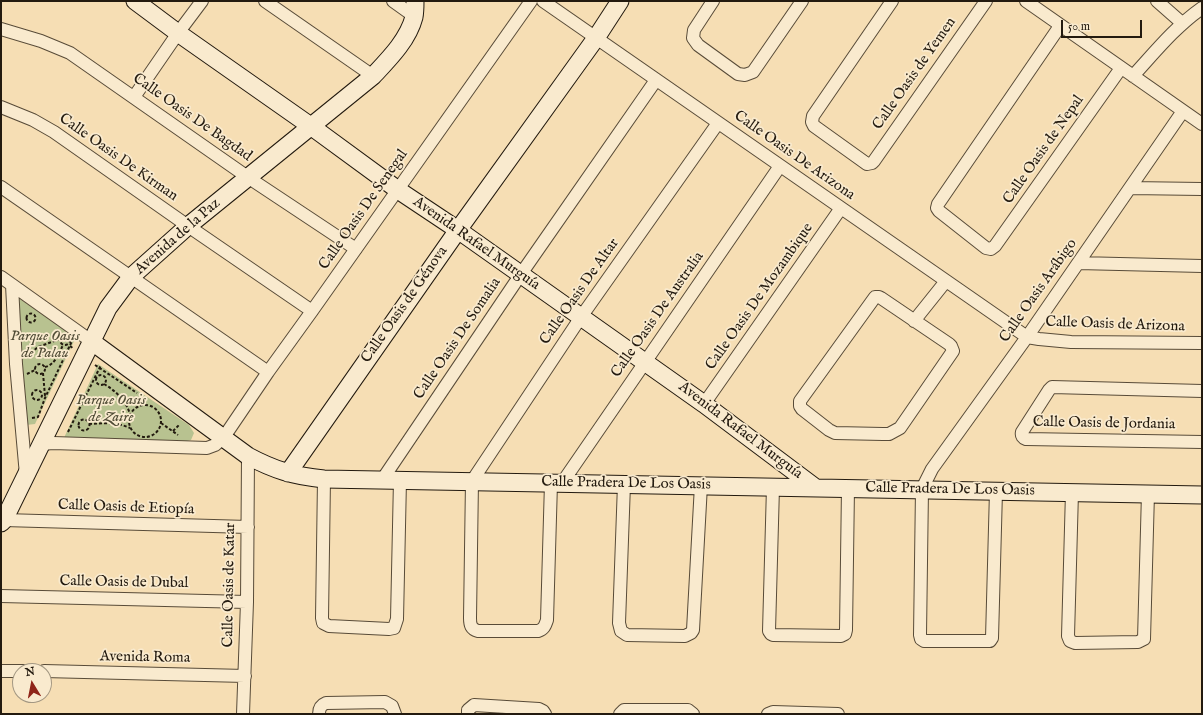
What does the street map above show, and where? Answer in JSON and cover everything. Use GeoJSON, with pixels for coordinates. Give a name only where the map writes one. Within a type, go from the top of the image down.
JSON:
{"type":"FeatureCollection","features":[{"type":"Feature","properties":{"kind":"street","name":"Avenida Rafael Murguía"},"geometry":{"type":"LineString","coordinates":[[135,1],[398,190],[521,274],[704,404],[816,488]]}},
{"type":"Feature","properties":{"kind":"street"},"geometry":{"type":"LineString","coordinates":[[134,97],[202,1]]}},
{"type":"Feature","properties":{"kind":"street"},"geometry":{"type":"LineString","coordinates":[[264,1],[373,76]]}},
{"type":"Feature","properties":{"kind":"street"},"geometry":{"type":"LineString","coordinates":[[393,1],[414,8]]}},
{"type":"Feature","properties":{"kind":"street","name":"Calle Oasis De Senegal"},"geometry":{"type":"LineString","coordinates":[[224,437],[268,372],[531,1]]}},
{"type":"Feature","properties":{"kind":"street","name":"Calle Oasis De Arizona"},"geometry":{"type":"LineString","coordinates":[[543,1],[1027,337]]}},
{"type":"Feature","properties":{"kind":"street","name":"Calle Oasis de Génova"},"geometry":{"type":"LineString","coordinates":[[288,473],[458,230],[596,38],[620,1]]}},
{"type":"Feature","properties":{"kind":"street"},"geometry":{"type":"LineString","coordinates":[[713,1],[694,30],[694,38],[698,44],[738,74],[745,76],[753,72],[802,1]]}},
{"type":"Feature","properties":{"kind":"street","name":"Calle Oasis de Yemen"},"geometry":{"type":"LineString","coordinates":[[892,1],[812,119],[814,126],[865,163],[870,164],[874,161],[986,1]]}},
{"type":"Feature","properties":{"kind":"street"},"geometry":{"type":"LineString","coordinates":[[1026,1],[1202,124]]}},
{"type":"Feature","properties":{"kind":"street"},"geometry":{"type":"LineString","coordinates":[[1157,1],[1182,23]]}},
{"type":"Feature","properties":{"kind":"street","name":"Avenida de la Paz"},"geometry":{"type":"LineString","coordinates":[[3,522],[108,308],[130,278],[188,226],[373,76],[395,52],[411,25],[414,8]]}},
{"type":"Feature","properties":{"kind":"street"},"geometry":{"type":"LineString","coordinates":[[1133,76],[1182,23],[1202,8]]}},
{"type":"Feature","properties":{"kind":"street","name":"Calle Oasis de Nepal"},"geometry":{"type":"LineString","coordinates":[[1060,26],[938,204],[937,208],[939,211],[986,248],[991,249],[1000,240],[1121,68]]}},
{"type":"Feature","properties":{"kind":"street","name":"Calle Oasis De Bagdad"},"geometry":{"type":"LineString","coordinates":[[1,29],[40,41],[70,53],[249,178],[356,249]]}},
{"type":"Feature","properties":{"kind":"street","name":"Calle Oasis De Somalia"},"geometry":{"type":"LineString","coordinates":[[382,480],[521,274],[656,80]]}},
{"type":"Feature","properties":{"kind":"street","name":"Calle Oasis De Kirman"},"geometry":{"type":"LineString","coordinates":[[1,107],[33,120],[54,132],[312,311]]}},
{"type":"Feature","properties":{"kind":"street","name":"Calle Oasis Arábigo"},"geometry":{"type":"LineString","coordinates":[[922,489],[932,469],[1027,337],[1183,111]]}},
{"type":"Feature","properties":{"kind":"street","name":"Calle Oasis De Altar"},"geometry":{"type":"LineString","coordinates":[[472,481],[581,318],[718,123]]}},
{"type":"Feature","properties":{"kind":"street","name":"Calle Oasis De Australia"},"geometry":{"type":"LineString","coordinates":[[557,483],[645,362],[780,166]]}},
{"type":"Feature","properties":{"kind":"street"},"geometry":{"type":"LineString","coordinates":[[1,187],[130,278],[268,372]]}},
{"type":"Feature","properties":{"kind":"street"},"geometry":{"type":"LineString","coordinates":[[1130,188],[1202,189]]}},
{"type":"Feature","properties":{"kind":"street","name":"Calle Oasis De Mozambique"},"geometry":{"type":"LineString","coordinates":[[704,404],[841,208]]}},
{"type":"Feature","properties":{"kind":"street"},"geometry":{"type":"LineString","coordinates":[[1078,263],[1202,266]]}},
{"type":"Feature","properties":{"kind":"street"},"geometry":{"type":"LineString","coordinates":[[1,278],[91,341]]}},
{"type":"Feature","properties":{"kind":"street"},"geometry":{"type":"LineString","coordinates":[[914,321],[946,281]]}},
{"type":"Feature","properties":{"kind":"street"},"geometry":{"type":"LineString","coordinates":[[12,285],[16,364],[26,476]]}},
{"type":"Feature","properties":{"kind":"street"},"geometry":{"type":"LineString","coordinates":[[875,297],[881,298],[914,321],[949,344],[952,351],[900,428],[894,432],[883,434],[835,433],[802,409],[800,406],[800,401],[875,297]]}},
{"type":"Feature","properties":{"kind":"street","name":"Calle Oasis de Arizona"},"geometry":{"type":"LineString","coordinates":[[1027,337],[1039,340],[1070,342],[1202,344]]}},
{"type":"Feature","properties":{"kind":"street","name":"Calle Pradera De Los Oasis"},"geometry":{"type":"LineString","coordinates":[[91,341],[248,456],[266,466],[305,477],[324,479],[1202,494]]}},
{"type":"Feature","properties":{"kind":"street","name":"Calle Oasis de Jordania"},"geometry":{"type":"LineString","coordinates":[[1202,391],[1052,387],[1022,432],[1022,435],[1026,439],[1202,442]]}},
{"type":"Feature","properties":{"kind":"street"},"geometry":{"type":"LineString","coordinates":[[42,444],[53,443],[207,448],[215,445],[224,437]]}},
{"type":"Feature","properties":{"kind":"street","name":"Calle Oasis de Katar"},"geometry":{"type":"LineString","coordinates":[[243,714],[247,602],[248,456]]}},
{"type":"Feature","properties":{"kind":"street"},"geometry":{"type":"LineString","coordinates":[[324,479],[323,623],[329,626],[390,629],[395,626],[397,619],[400,480]]}},
{"type":"Feature","properties":{"kind":"street"},"geometry":{"type":"LineString","coordinates":[[472,481],[470,618],[471,627],[478,631],[538,632],[543,630],[547,620],[557,483]]}},
{"type":"Feature","properties":{"kind":"street"},"geometry":{"type":"LineString","coordinates":[[624,484],[619,623],[621,631],[627,636],[685,636],[693,630],[701,485]]}},
{"type":"Feature","properties":{"kind":"street"},"geometry":{"type":"LineString","coordinates":[[773,487],[770,633],[773,635],[841,636],[846,630],[848,488]]}},
{"type":"Feature","properties":{"kind":"street"},"geometry":{"type":"LineString","coordinates":[[922,489],[920,635],[922,640],[926,641],[990,641],[992,638],[996,491]]}},
{"type":"Feature","properties":{"kind":"street"},"geometry":{"type":"LineString","coordinates":[[1072,492],[1068,636],[1070,641],[1075,643],[1138,642],[1144,639],[1148,493]]}},
{"type":"Feature","properties":{"kind":"street","name":"Calle Oasis de Etiopía"},"geometry":{"type":"LineString","coordinates":[[3,522],[248,527]]}},
{"type":"Feature","properties":{"kind":"street","name":"Calle Oasis de Dubal"},"geometry":{"type":"LineString","coordinates":[[1,596],[247,602]]}},
{"type":"Feature","properties":{"kind":"street"},"geometry":{"type":"LineString","coordinates":[[1,670],[12,670]]}},
{"type":"Feature","properties":{"kind":"street","name":"Avenida Roma"},"geometry":{"type":"LineString","coordinates":[[52,671],[245,676]]}},
{"type":"Feature","properties":{"kind":"street"},"geometry":{"type":"LineString","coordinates":[[319,714],[320,707],[326,703],[385,702],[392,706],[395,714]]}},
{"type":"Feature","properties":{"kind":"street"},"geometry":{"type":"LineString","coordinates":[[468,714],[468,710],[474,705],[539,709],[545,714]]}},
{"type":"Feature","properties":{"kind":"street"},"geometry":{"type":"LineString","coordinates":[[620,714],[624,710],[688,710],[693,714]]}},
{"type":"Feature","properties":{"kind":"street"},"geometry":{"type":"LineString","coordinates":[[768,714],[773,712],[838,714]]}},
{"type":"Feature","properties":{"kind":"path"},"geometry":{"type":"LineString","coordinates":[[31,314],[35,316],[36,319],[35,322],[30,323],[26,317],[31,314]]}},
{"type":"Feature","properties":{"kind":"path"},"geometry":{"type":"LineString","coordinates":[[25,358],[38,347],[67,335],[71,340],[69,344],[63,345]]}},
{"type":"Feature","properties":{"kind":"path"},"geometry":{"type":"LineString","coordinates":[[29,416],[32,418],[38,418],[44,397],[74,338]]}},
{"type":"Feature","properties":{"kind":"path"},"geometry":{"type":"LineString","coordinates":[[60,339],[60,342],[63,345]]}},
{"type":"Feature","properties":{"kind":"path"},"geometry":{"type":"LineString","coordinates":[[44,397],[43,373],[45,367],[55,360],[63,345]]}},
{"type":"Feature","properties":{"kind":"path"},"geometry":{"type":"LineString","coordinates":[[26,375],[35,370],[38,364],[43,364],[45,367]]}},
{"type":"Feature","properties":{"kind":"path"},"geometry":{"type":"LineString","coordinates":[[66,436],[99,368],[137,393]]}},
{"type":"Feature","properties":{"kind":"path"},"geometry":{"type":"LineString","coordinates":[[35,370],[38,374],[43,373]]}},
{"type":"Feature","properties":{"kind":"path"},"geometry":{"type":"LineString","coordinates":[[104,384],[106,380],[105,377],[101,375],[98,376],[96,379],[98,384],[104,384],[111,388],[119,395],[128,408],[130,414],[130,428],[134,433],[139,436],[149,437],[158,431],[161,421],[160,415],[153,407],[142,405],[137,407],[130,414]]}},
{"type":"Feature","properties":{"kind":"path"},"geometry":{"type":"LineString","coordinates":[[36,390],[39,390],[42,392],[44,397],[37,400],[32,394],[36,390]]}},
{"type":"Feature","properties":{"kind":"path"},"geometry":{"type":"LineString","coordinates":[[150,402],[162,410]]}},
{"type":"Feature","properties":{"kind":"path"},"geometry":{"type":"LineString","coordinates":[[90,424],[88,429],[84,430],[81,429],[79,425],[80,421],[84,419],[90,424],[110,423],[130,428]]}},
{"type":"Feature","properties":{"kind":"path"},"geometry":{"type":"LineString","coordinates":[[173,431],[181,423],[185,425]]}},
{"type":"Feature","properties":{"kind":"path"},"geometry":{"type":"LineString","coordinates":[[136,438],[152,439]]}},
{"type":"Feature","properties":{"kind":"green space","name":"Parque Oasis de Palau"},"geometry":{"type":"Polygon","coordinates":[[[17,297],[76,337],[35,424],[26,425],[17,297]]]}},
{"type":"Feature","properties":{"kind":"green space","name":"Parque Oasis de Zaire"},"geometry":{"type":"Polygon","coordinates":[[[98,364],[189,425],[194,433],[191,440],[183,442],[63,440],[98,364]]]}}]}
